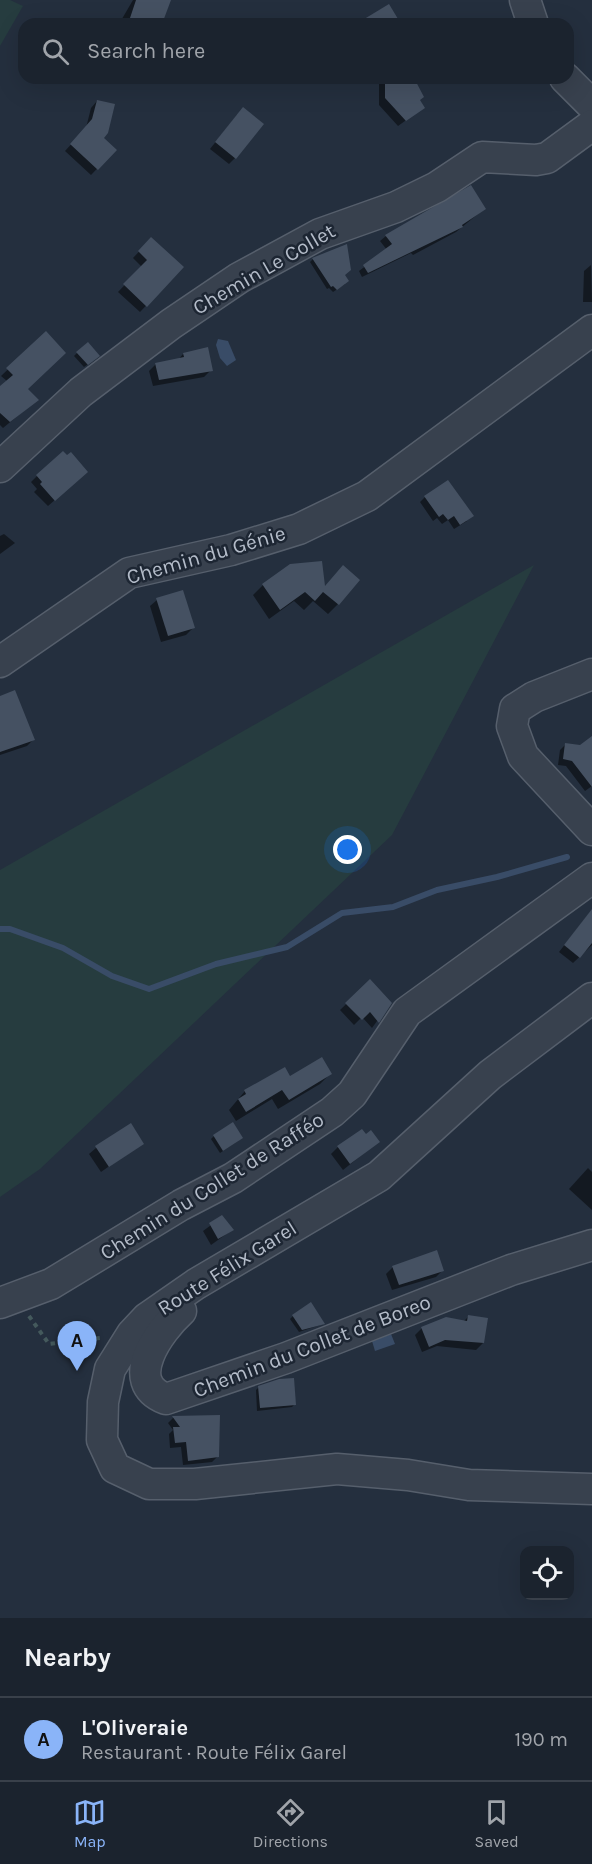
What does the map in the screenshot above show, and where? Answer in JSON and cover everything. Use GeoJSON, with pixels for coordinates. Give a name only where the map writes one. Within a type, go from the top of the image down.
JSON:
{"type":"FeatureCollection","features":[{"type":"Feature","properties":{"kind":"street"},"geometry":{"type":"LineString","coordinates":[[525,0],[531,18]]}},
{"type":"Feature","properties":{"kind":"street"},"geometry":{"type":"LineString","coordinates":[[571,84],[592,105]]}},
{"type":"Feature","properties":{"kind":"street","name":"Chemin Le Collet"},"geometry":{"type":"LineString","coordinates":[[0,467],[81,392],[171,324],[239,278],[320,234],[396,207],[437,187],[482,157],[536,160],[547,158],[592,125]]}},
{"type":"Feature","properties":{"kind":"street","name":"Chemin du Génie"},"geometry":{"type":"LineString","coordinates":[[0,662],[129,573],[231,550],[299,529],[368,496],[592,330]]}},
{"type":"Feature","properties":{"kind":"street"},"geometry":{"type":"LineString","coordinates":[[592,674],[534,697],[515,709],[512,726],[523,756],[592,830]]}},
{"type":"Feature","properties":{"kind":"street","name":"Chemin du Collet de Rafféo"},"geometry":{"type":"LineString","coordinates":[[8,1299],[51,1284],[181,1205],[233,1178],[332,1112],[352,1094],[407,1012],[592,878]]}},
{"type":"Feature","properties":{"kind":"street","name":"Route Félix Garel"},"geometry":{"type":"LineString","coordinates":[[592,998],[490,1076],[379,1176],[196,1284],[147,1318],[132,1334],[110,1369],[103,1402],[102,1440],[115,1468],[149,1484],[195,1485],[337,1469],[408,1475],[469,1485],[592,1489]]}},
{"type":"Feature","properties":{"kind":"street","name":"Chemin du Collet de Boreo"},"geometry":{"type":"LineString","coordinates":[[196,1284],[195,1299],[165,1327],[147,1357],[146,1371],[149,1385],[157,1396],[166,1399],[275,1362],[510,1270],[592,1245]]}},
{"type":"Feature","properties":{"kind":"path"},"geometry":{"type":"LineString","coordinates":[[8,1299],[49,1344],[132,1334]]}},
{"type":"Feature","properties":{"kind":"green space"},"geometry":{"type":"Polygon","coordinates":[[[0,0],[10,0],[23,6],[0,46],[0,0]]]}},
{"type":"Feature","properties":{"kind":"green space"},"geometry":{"type":"Polygon","coordinates":[[[534,565],[392,835],[40,1169],[0,1197],[0,870],[534,565]]]}},
{"type":"Feature","properties":{"kind":"water"},"geometry":{"type":"Polygon","coordinates":[[[218,339],[228,341],[236,360],[227,366],[220,358],[216,345],[218,339]]]}},
{"type":"Feature","properties":{"kind":"water"},"geometry":{"type":"Polygon","coordinates":[[[391,1334],[395,1344],[375,1351],[372,1341],[391,1334]]]}},
{"type":"Feature","properties":{"kind":"building"},"geometry":{"type":"Polygon","coordinates":[[[136,0],[171,0],[164,18],[130,18],[136,0]]]}},
{"type":"Feature","properties":{"kind":"building"},"geometry":{"type":"Polygon","coordinates":[[[389,4],[397,18],[366,18],[389,4]]]}},
{"type":"Feature","properties":{"kind":"building"},"geometry":{"type":"Polygon","coordinates":[[[385,84],[417,84],[424,97],[420,100],[425,108],[406,121],[385,98],[385,84]]]}},
{"type":"Feature","properties":{"kind":"building"},"geometry":{"type":"Polygon","coordinates":[[[97,100],[115,104],[108,133],[104,138],[117,150],[98,170],[70,144],[92,119],[97,100]]]}},
{"type":"Feature","properties":{"kind":"building"},"geometry":{"type":"Polygon","coordinates":[[[243,107],[264,124],[236,159],[215,142],[243,107]]]}},
{"type":"Feature","properties":{"kind":"building"},"geometry":{"type":"Polygon","coordinates":[[[471,185],[486,209],[462,225],[463,227],[368,273],[363,265],[392,244],[385,235],[471,185]]]}},
{"type":"Feature","properties":{"kind":"building"},"geometry":{"type":"Polygon","coordinates":[[[151,237],[184,267],[147,307],[123,284],[147,260],[138,251],[151,237]]]}},
{"type":"Feature","properties":{"kind":"building"},"geometry":{"type":"Polygon","coordinates":[[[347,244],[351,270],[345,275],[349,281],[337,290],[331,287],[312,258],[347,244]]]}},
{"type":"Feature","properties":{"kind":"building"},"geometry":{"type":"Polygon","coordinates":[[[46,331],[66,353],[28,389],[39,400],[10,422],[0,413],[0,386],[13,375],[6,368],[46,331]]]}},
{"type":"Feature","properties":{"kind":"building"},"geometry":{"type":"Polygon","coordinates":[[[88,342],[100,356],[88,365],[76,352],[88,342]]]}},
{"type":"Feature","properties":{"kind":"building"},"geometry":{"type":"Polygon","coordinates":[[[208,347],[213,371],[159,380],[155,363],[184,357],[183,353],[208,347]]]}},
{"type":"Feature","properties":{"kind":"building"},"geometry":{"type":"Polygon","coordinates":[[[63,451],[67,455],[71,452],[88,472],[55,501],[40,484],[42,482],[36,475],[63,451]]]}},
{"type":"Feature","properties":{"kind":"building"},"geometry":{"type":"Polygon","coordinates":[[[448,480],[474,516],[460,525],[454,516],[448,520],[443,514],[439,517],[424,496],[448,480]]]}},
{"type":"Feature","properties":{"kind":"building"},"geometry":{"type":"Polygon","coordinates":[[[322,561],[325,586],[343,565],[360,580],[339,605],[323,592],[315,601],[305,592],[280,610],[262,584],[290,564],[322,561]]]}},
{"type":"Feature","properties":{"kind":"building"},"geometry":{"type":"Polygon","coordinates":[[[183,590],[195,628],[168,636],[156,598],[183,590]]]}},
{"type":"Feature","properties":{"kind":"building"},"geometry":{"type":"Polygon","coordinates":[[[15,690],[35,740],[0,752],[0,696],[15,690]]]}},
{"type":"Feature","properties":{"kind":"building"},"geometry":{"type":"Polygon","coordinates":[[[592,736],[592,787],[572,761],[563,759],[565,743],[580,745],[592,736]]]}},
{"type":"Feature","properties":{"kind":"building"},"geometry":{"type":"Polygon","coordinates":[[[592,909],[592,943],[580,958],[564,945],[592,909]]]}},
{"type":"Feature","properties":{"kind":"building"},"geometry":{"type":"Polygon","coordinates":[[[370,979],[392,1003],[379,1023],[370,1012],[362,1020],[345,1003],[370,979]]]}},
{"type":"Feature","properties":{"kind":"building"},"geometry":{"type":"Polygon","coordinates":[[[322,1057],[332,1074],[289,1100],[282,1090],[246,1112],[238,1099],[246,1094],[244,1090],[285,1067],[290,1076],[322,1057]]]}},
{"type":"Feature","properties":{"kind":"building"},"geometry":{"type":"Polygon","coordinates":[[[233,1122],[243,1138],[223,1151],[213,1135],[233,1122]]]}},
{"type":"Feature","properties":{"kind":"building"},"geometry":{"type":"Polygon","coordinates":[[[131,1123],[144,1144],[109,1167],[95,1146],[131,1123]]]}},
{"type":"Feature","properties":{"kind":"building"},"geometry":{"type":"Polygon","coordinates":[[[362,1129],[366,1134],[371,1130],[380,1142],[350,1164],[337,1146],[362,1129]]]}},
{"type":"Feature","properties":{"kind":"building"},"geometry":{"type":"Polygon","coordinates":[[[222,1215],[234,1230],[218,1239],[209,1223],[222,1215]]]}},
{"type":"Feature","properties":{"kind":"building"},"geometry":{"type":"Polygon","coordinates":[[[437,1250],[444,1271],[399,1285],[392,1266],[437,1250]]]}},
{"type":"Feature","properties":{"kind":"building"},"geometry":{"type":"Polygon","coordinates":[[[311,1302],[325,1324],[302,1330],[292,1315],[311,1302]]]}},
{"type":"Feature","properties":{"kind":"building"},"geometry":{"type":"Polygon","coordinates":[[[468,1315],[488,1318],[484,1343],[445,1340],[429,1347],[421,1327],[446,1317],[467,1321],[468,1315]]]}},
{"type":"Feature","properties":{"kind":"building"},"geometry":{"type":"Polygon","coordinates":[[[294,1378],[296,1405],[260,1408],[258,1386],[279,1379],[294,1378]]]}},
{"type":"Feature","properties":{"kind":"building"},"geometry":{"type":"Polygon","coordinates":[[[220,1415],[219,1457],[188,1461],[186,1442],[175,1443],[173,1427],[180,1427],[172,1416],[220,1415]]]}},
{"type":"Feature","properties":{"kind":"waterway"},"geometry":{"type":"LineString","coordinates":[[0,929],[10,929],[63,948],[112,976],[149,989],[216,964],[287,947],[342,913],[393,907],[437,890],[497,877],[567,857]]}},
{"type":"Feature","properties":{"kind":"place","name":"L'Oliveraie"},"geometry":{"type":"Point","coordinates":[77,1371]}}]}
